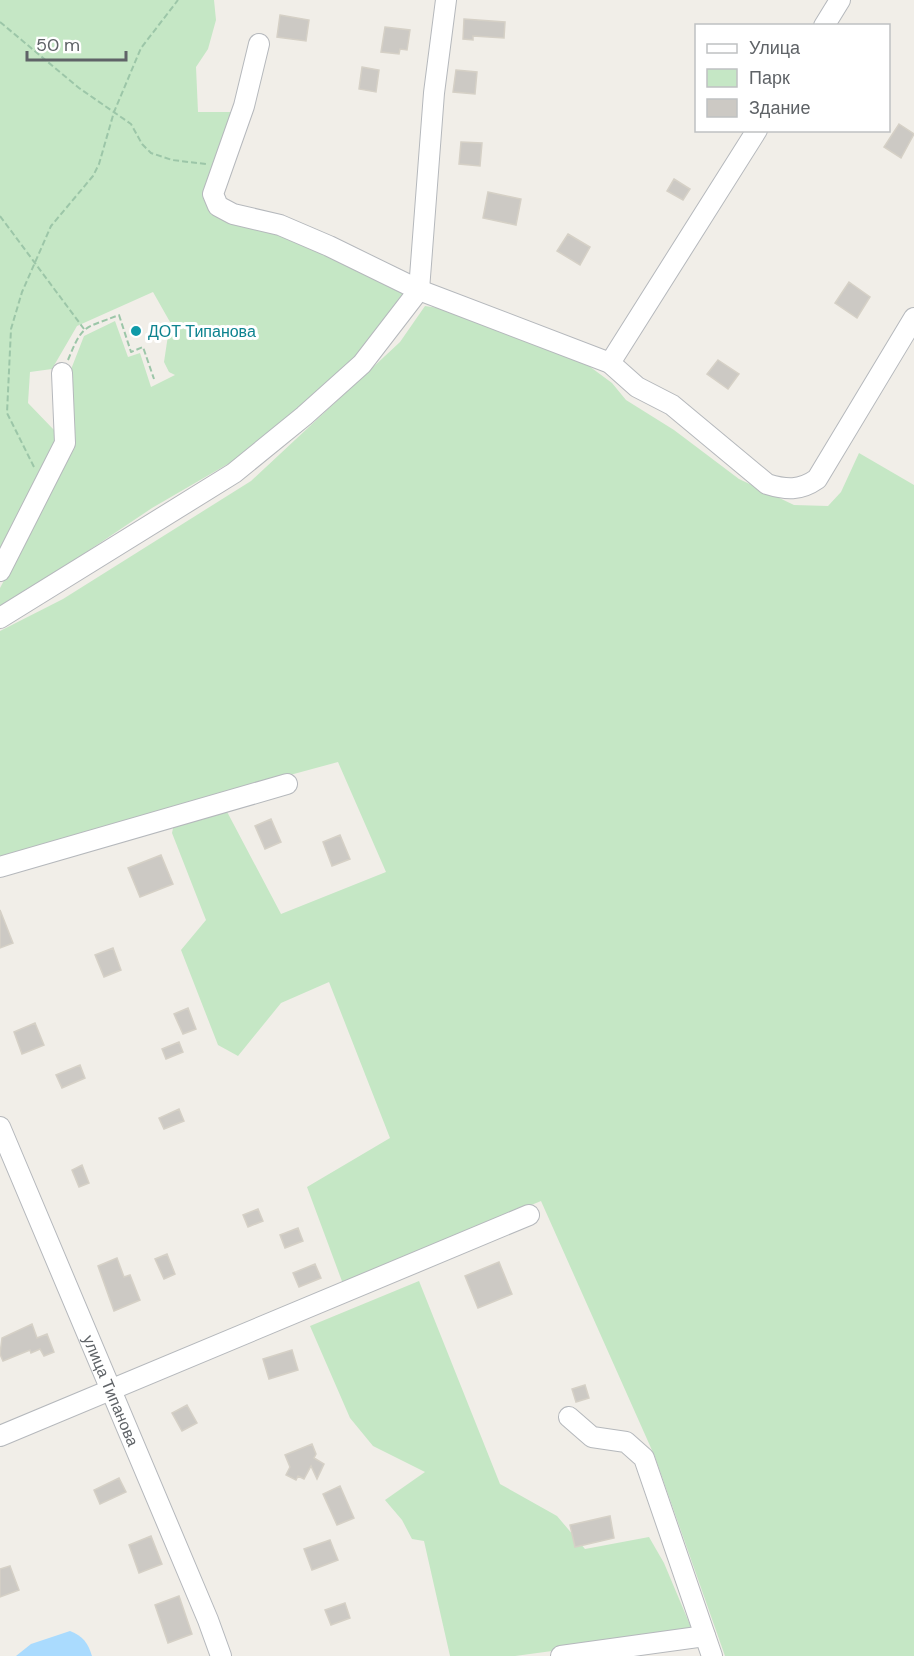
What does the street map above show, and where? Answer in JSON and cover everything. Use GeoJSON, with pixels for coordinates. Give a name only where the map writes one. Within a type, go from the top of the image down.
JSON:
{"type":"FeatureCollection","features":[{"type":"Feature","properties":{"kind":"street"},"geometry":{"type":"LineString","coordinates":[[0,618],[234,472],[304,416],[362,364],[419,290],[434,93],[446,0]]}},
{"type":"Feature","properties":{"kind":"street"},"geometry":{"type":"LineString","coordinates":[[825,24],[840,0]]}},
{"type":"Feature","properties":{"kind":"street"},"geometry":{"type":"LineString","coordinates":[[259,44],[244,106],[213,194],[218,206],[233,214],[280,225],[419,290],[610,363],[637,387],[672,405],[767,483],[785,489],[806,487],[825,468],[914,318]]}},
{"type":"Feature","properties":{"kind":"street"},"geometry":{"type":"LineString","coordinates":[[610,363],[756,132]]}},
{"type":"Feature","properties":{"kind":"street"},"geometry":{"type":"LineString","coordinates":[[0,571],[65,443],[62,373]]}},
{"type":"Feature","properties":{"kind":"street"},"geometry":{"type":"LineString","coordinates":[[0,867],[287,784]]}},
{"type":"Feature","properties":{"kind":"street","name":"улица Типанова"},"geometry":{"type":"LineString","coordinates":[[0,1127],[208,1620],[221,1656]]}},
{"type":"Feature","properties":{"kind":"street"},"geometry":{"type":"LineString","coordinates":[[0,1436],[111,1392],[529,1215]]}},
{"type":"Feature","properties":{"kind":"street"},"geometry":{"type":"LineString","coordinates":[[569,1417],[592,1437],[626,1442],[644,1458],[712,1656]]}},
{"type":"Feature","properties":{"kind":"street"},"geometry":{"type":"LineString","coordinates":[[561,1656],[705,1636]]}},
{"type":"Feature","properties":{"kind":"path"},"geometry":{"type":"LineString","coordinates":[[46,484],[21,445],[7,413],[11,329],[22,292],[36,265],[51,226],[93,176],[99,164],[114,112],[141,48],[178,0]]}},
{"type":"Feature","properties":{"kind":"path"},"geometry":{"type":"LineString","coordinates":[[0,22],[79,88],[131,124],[142,144],[151,153],[198,164],[222,164]]}},
{"type":"Feature","properties":{"kind":"path"},"geometry":{"type":"LineString","coordinates":[[0,216],[84,329]]}},
{"type":"Feature","properties":{"kind":"path"},"geometry":{"type":"LineString","coordinates":[[62,373],[79,333],[119,315],[131,352],[143,346],[154,379]]}},
{"type":"Feature","properties":{"kind":"green space"},"geometry":{"type":"Polygon","coordinates":[[[0,0],[214,0],[216,20],[208,49],[196,67],[198,112],[235,112],[207,197],[275,232],[400,286],[403,294],[377,335],[296,412],[245,454],[152,508],[0,610],[0,588],[75,447],[70,372],[84,336],[115,321],[128,357],[140,353],[151,387],[175,375],[169,372],[164,362],[170,322],[153,292],[77,326],[52,369],[30,372],[28,403],[54,430],[56,446],[5,556],[0,547],[0,0]]]}},
{"type":"Feature","properties":{"kind":"green space"},"geometry":{"type":"Polygon","coordinates":[[[425,306],[438,308],[560,351],[589,366],[612,383],[626,400],[674,430],[739,479],[794,505],[828,506],[841,492],[859,453],[914,485],[914,1656],[725,1656],[655,1457],[541,1201],[343,1284],[307,1187],[390,1138],[329,982],[281,1003],[238,1056],[218,1045],[181,950],[206,920],[172,833],[174,824],[224,806],[281,914],[386,872],[338,762],[161,810],[142,819],[0,860],[0,631],[63,599],[251,481],[400,342],[425,306]]]}},
{"type":"Feature","properties":{"kind":"green space"},"geometry":{"type":"Polygon","coordinates":[[[419,1281],[500,1484],[557,1516],[585,1549],[649,1537],[664,1563],[693,1632],[515,1656],[450,1656],[424,1541],[412,1539],[402,1520],[385,1500],[425,1472],[373,1446],[350,1418],[310,1326],[419,1281]]]}},
{"type":"Feature","properties":{"kind":"water"},"geometry":{"type":"Polygon","coordinates":[[[70,1631],[84,1640],[92,1656],[16,1656],[31,1644],[70,1631]]]}},
{"type":"Feature","properties":{"kind":"building"},"geometry":{"type":"Polygon","coordinates":[[[280,15],[309,20],[306,41],[277,37],[280,15]]]}},
{"type":"Feature","properties":{"kind":"building"},"geometry":{"type":"Polygon","coordinates":[[[464,19],[505,22],[504,38],[473,36],[473,40],[463,39],[464,19]]]}},
{"type":"Feature","properties":{"kind":"building"},"geometry":{"type":"Polygon","coordinates":[[[385,27],[410,30],[407,50],[400,49],[399,54],[381,52],[385,27]]]}},
{"type":"Feature","properties":{"kind":"building"},"geometry":{"type":"Polygon","coordinates":[[[362,67],[379,70],[376,92],[359,89],[362,67]]]}},
{"type":"Feature","properties":{"kind":"building"},"geometry":{"type":"Polygon","coordinates":[[[456,70],[477,72],[475,94],[453,92],[456,70]]]}},
{"type":"Feature","properties":{"kind":"building"},"geometry":{"type":"Polygon","coordinates":[[[899,124],[914,134],[901,158],[884,147],[899,124]]]}},
{"type":"Feature","properties":{"kind":"building"},"geometry":{"type":"Polygon","coordinates":[[[461,142],[482,143],[480,166],[459,164],[461,142]]]}},
{"type":"Feature","properties":{"kind":"building"},"geometry":{"type":"Polygon","coordinates":[[[674,179],[690,189],[683,200],[667,191],[674,179]]]}},
{"type":"Feature","properties":{"kind":"building"},"geometry":{"type":"Polygon","coordinates":[[[488,192],[521,199],[516,225],[483,218],[488,192]]]}},
{"type":"Feature","properties":{"kind":"building"},"geometry":{"type":"Polygon","coordinates":[[[568,234],[590,247],[580,265],[557,251],[568,234]]]}},
{"type":"Feature","properties":{"kind":"building"},"geometry":{"type":"Polygon","coordinates":[[[849,282],[870,297],[857,318],[835,303],[849,282]]]}},
{"type":"Feature","properties":{"kind":"building"},"geometry":{"type":"Polygon","coordinates":[[[718,360],[739,374],[728,389],[707,374],[718,360]]]}},
{"type":"Feature","properties":{"kind":"building"},"geometry":{"type":"Polygon","coordinates":[[[271,819],[281,842],[265,849],[255,826],[271,819]]]}},
{"type":"Feature","properties":{"kind":"building"},"geometry":{"type":"Polygon","coordinates":[[[340,835],[350,859],[332,866],[323,842],[340,835]]]}},
{"type":"Feature","properties":{"kind":"building"},"geometry":{"type":"Polygon","coordinates":[[[161,855],[173,884],[140,897],[128,868],[161,855]]]}},
{"type":"Feature","properties":{"kind":"building"},"geometry":{"type":"Polygon","coordinates":[[[0,910],[13,943],[0,948],[0,910]]]}},
{"type":"Feature","properties":{"kind":"building"},"geometry":{"type":"Polygon","coordinates":[[[113,948],[121,970],[104,977],[95,955],[113,948]]]}},
{"type":"Feature","properties":{"kind":"building"},"geometry":{"type":"Polygon","coordinates":[[[188,1008],[196,1029],[183,1034],[174,1014],[188,1008]]]}},
{"type":"Feature","properties":{"kind":"building"},"geometry":{"type":"Polygon","coordinates":[[[35,1023],[44,1045],[22,1054],[14,1032],[35,1023]]]}},
{"type":"Feature","properties":{"kind":"building"},"geometry":{"type":"Polygon","coordinates":[[[179,1042],[183,1052],[166,1059],[162,1049],[179,1042]]]}},
{"type":"Feature","properties":{"kind":"building"},"geometry":{"type":"Polygon","coordinates":[[[80,1065],[85,1078],[62,1088],[56,1075],[80,1065]]]}},
{"type":"Feature","properties":{"kind":"building"},"geometry":{"type":"Polygon","coordinates":[[[179,1109],[184,1121],[164,1129],[159,1118],[179,1109]]]}},
{"type":"Feature","properties":{"kind":"building"},"geometry":{"type":"Polygon","coordinates":[[[82,1165],[89,1183],[79,1187],[72,1170],[82,1165]]]}},
{"type":"Feature","properties":{"kind":"building"},"geometry":{"type":"Polygon","coordinates":[[[258,1209],[263,1221],[248,1227],[243,1215],[258,1209]]]}},
{"type":"Feature","properties":{"kind":"building"},"geometry":{"type":"Polygon","coordinates":[[[298,1228],[303,1241],[285,1248],[280,1235],[298,1228]]]}},
{"type":"Feature","properties":{"kind":"building"},"geometry":{"type":"Polygon","coordinates":[[[167,1254],[175,1274],[164,1279],[155,1259],[167,1254]]]}},
{"type":"Feature","properties":{"kind":"building"},"geometry":{"type":"Polygon","coordinates":[[[117,1258],[124,1277],[130,1275],[140,1300],[114,1311],[98,1266],[117,1258]]]}},
{"type":"Feature","properties":{"kind":"building"},"geometry":{"type":"Polygon","coordinates":[[[499,1262],[512,1294],[478,1308],[465,1276],[499,1262]]]}},
{"type":"Feature","properties":{"kind":"building"},"geometry":{"type":"Polygon","coordinates":[[[315,1264],[321,1278],[299,1287],[293,1273],[315,1264]]]}},
{"type":"Feature","properties":{"kind":"building"},"geometry":{"type":"Polygon","coordinates":[[[32,1324],[37,1338],[47,1334],[54,1352],[44,1356],[40,1349],[31,1353],[30,1350],[3,1361],[0,1354],[2,1338],[32,1324]]]}},
{"type":"Feature","properties":{"kind":"building"},"geometry":{"type":"Polygon","coordinates":[[[292,1350],[298,1370],[269,1379],[263,1359],[292,1350]]]}},
{"type":"Feature","properties":{"kind":"building"},"geometry":{"type":"Polygon","coordinates":[[[585,1385],[589,1398],[576,1402],[572,1389],[585,1385]]]}},
{"type":"Feature","properties":{"kind":"building"},"geometry":{"type":"Polygon","coordinates":[[[187,1405],[197,1423],[182,1431],[172,1413],[187,1405]]]}},
{"type":"Feature","properties":{"kind":"building"},"geometry":{"type":"Polygon","coordinates":[[[312,1444],[316,1454],[314,1458],[324,1464],[317,1479],[311,1466],[304,1479],[298,1476],[296,1480],[286,1475],[290,1467],[285,1455],[312,1444]]]}},
{"type":"Feature","properties":{"kind":"building"},"geometry":{"type":"Polygon","coordinates":[[[119,1478],[126,1492],[100,1504],[94,1490],[119,1478]]]}},
{"type":"Feature","properties":{"kind":"building"},"geometry":{"type":"Polygon","coordinates":[[[340,1486],[354,1518],[337,1525],[323,1494],[340,1486]]]}},
{"type":"Feature","properties":{"kind":"building"},"geometry":{"type":"Polygon","coordinates":[[[610,1516],[614,1538],[575,1547],[570,1525],[610,1516]]]}},
{"type":"Feature","properties":{"kind":"building"},"geometry":{"type":"Polygon","coordinates":[[[151,1536],[162,1564],[139,1573],[129,1545],[151,1536]]]}},
{"type":"Feature","properties":{"kind":"building"},"geometry":{"type":"Polygon","coordinates":[[[330,1540],[338,1560],[312,1570],[304,1549],[330,1540]]]}},
{"type":"Feature","properties":{"kind":"building"},"geometry":{"type":"Polygon","coordinates":[[[10,1566],[19,1590],[0,1597],[0,1569],[10,1566]]]}},
{"type":"Feature","properties":{"kind":"building"},"geometry":{"type":"Polygon","coordinates":[[[179,1596],[192,1634],[168,1643],[155,1605],[179,1596]]]}},
{"type":"Feature","properties":{"kind":"building"},"geometry":{"type":"Polygon","coordinates":[[[345,1603],[350,1618],[331,1625],[325,1610],[345,1603]]]}},
{"type":"Feature","properties":{"kind":"place","name":"ДОТ Типанова"},"geometry":{"type":"Point","coordinates":[136,331]}}]}
